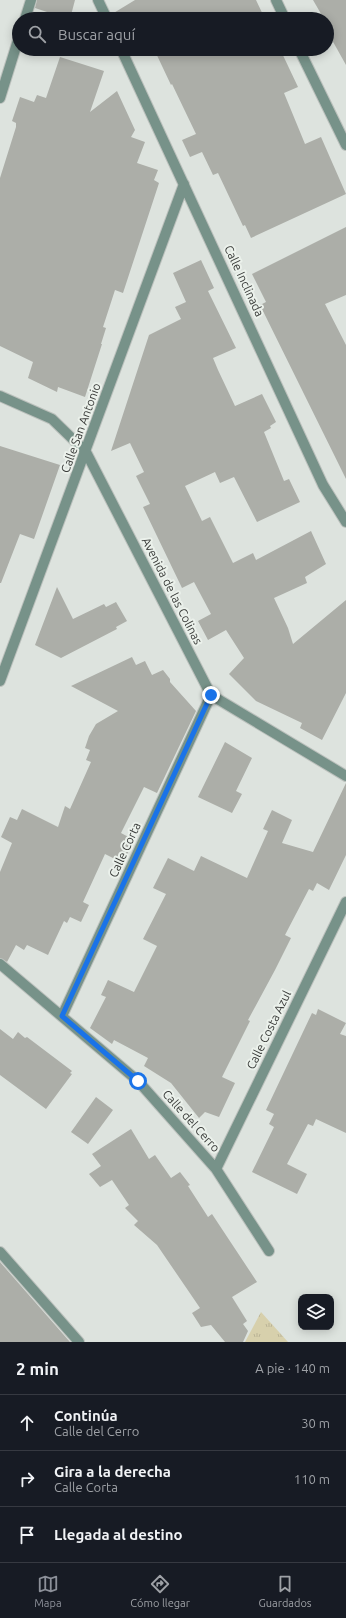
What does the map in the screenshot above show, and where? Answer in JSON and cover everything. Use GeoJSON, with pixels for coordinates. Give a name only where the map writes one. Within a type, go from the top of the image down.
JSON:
{"type":"FeatureCollection","features":[{"type":"Feature","properties":{"kind":"street"},"geometry":{"type":"LineString","coordinates":[[27,12],[31,0]]}},
{"type":"Feature","properties":{"kind":"street"},"geometry":{"type":"LineString","coordinates":[[98,0],[104,12]]}},
{"type":"Feature","properties":{"kind":"street"},"geometry":{"type":"LineString","coordinates":[[276,0],[282,12]]}},
{"type":"Feature","properties":{"kind":"street"},"geometry":{"type":"LineString","coordinates":[[0,98],[13,56]]}},
{"type":"Feature","properties":{"kind":"street","name":"Calle Inclinada"},"geometry":{"type":"LineString","coordinates":[[124,56],[323,485],[346,522]]}},
{"type":"Feature","properties":{"kind":"street"},"geometry":{"type":"LineString","coordinates":[[302,56],[346,145]]}},
{"type":"Feature","properties":{"kind":"street","name":"Calle San Antonio"},"geometry":{"type":"LineString","coordinates":[[0,681],[184,184]]}},
{"type":"Feature","properties":{"kind":"street","name":"Avenida de las Colinas"},"geometry":{"type":"LineString","coordinates":[[0,396],[52,419],[86,452],[211,695]]}},
{"type":"Feature","properties":{"kind":"street"},"geometry":{"type":"LineString","coordinates":[[211,695],[346,776]]}},
{"type":"Feature","properties":{"kind":"street","name":"Calle Corta"},"geometry":{"type":"LineString","coordinates":[[62,1016],[211,695]]}},
{"type":"Feature","properties":{"kind":"street","name":"Calle Costa Azul"},"geometry":{"type":"LineString","coordinates":[[216,1168],[346,902]]}},
{"type":"Feature","properties":{"kind":"street","name":"Calle del Cerro"},"geometry":{"type":"LineString","coordinates":[[0,964],[138,1081],[216,1168],[269,1251]]}},
{"type":"Feature","properties":{"kind":"street"},"geometry":{"type":"LineString","coordinates":[[0,1252],[80,1342]]}},
{"type":"Feature","properties":{"kind":"green space"},"geometry":{"type":"Polygon","coordinates":[[[261,1312],[288,1342],[245,1342],[261,1312]]]}},
{"type":"Feature","properties":{"kind":"building"},"geometry":{"type":"Polygon","coordinates":[[[37,0],[75,0],[72,12],[47,12],[35,8],[37,0]]]}},
{"type":"Feature","properties":{"kind":"building"},"geometry":{"type":"Polygon","coordinates":[[[135,0],[256,0],[262,12],[115,12],[135,0]]]}},
{"type":"Feature","properties":{"kind":"building"},"geometry":{"type":"Polygon","coordinates":[[[313,0],[346,0],[346,65],[334,44],[334,12],[320,12],[313,0]]]}},
{"type":"Feature","properties":{"kind":"building"},"geometry":{"type":"Polygon","coordinates":[[[157,56],[283,56],[298,87],[284,93],[305,144],[321,137],[346,194],[251,238],[245,225],[243,226],[218,173],[213,175],[202,152],[190,157],[182,140],[196,134],[172,84],[171,85],[157,56]]]}},
{"type":"Feature","properties":{"kind":"building"},"geometry":{"type":"Polygon","coordinates":[[[60,57],[104,71],[90,112],[117,91],[135,130],[131,137],[145,142],[137,163],[158,170],[154,180],[159,183],[123,293],[115,290],[103,327],[106,328],[102,344],[85,397],[58,387],[57,392],[28,378],[33,362],[0,346],[0,178],[16,127],[16,123],[12,121],[20,97],[34,102],[37,95],[46,98],[60,57]]]}},
{"type":"Feature","properties":{"kind":"building"},"geometry":{"type":"Polygon","coordinates":[[[346,227],[346,295],[325,304],[346,345],[346,479],[260,305],[266,302],[252,274],[346,227]]]}},
{"type":"Feature","properties":{"kind":"building"},"geometry":{"type":"Polygon","coordinates":[[[201,260],[214,288],[208,291],[236,348],[213,358],[235,406],[262,394],[276,422],[270,426],[271,428],[264,432],[284,481],[289,479],[300,502],[257,522],[234,477],[220,483],[215,472],[185,486],[202,521],[210,517],[233,563],[253,553],[256,560],[311,531],[326,564],[305,577],[307,583],[274,598],[288,628],[293,644],[346,600],[346,693],[322,740],[300,728],[302,723],[256,701],[229,674],[244,658],[226,630],[208,640],[198,621],[211,614],[194,582],[182,588],[143,507],[150,504],[136,476],[144,472],[130,443],[111,451],[149,335],[181,319],[175,307],[186,302],[173,273],[201,260]]]}},
{"type":"Feature","properties":{"kind":"building"},"geometry":{"type":"Polygon","coordinates":[[[0,446],[60,465],[34,539],[20,534],[1,583],[0,583],[0,446]]]}},
{"type":"Feature","properties":{"kind":"building"},"geometry":{"type":"Polygon","coordinates":[[[57,587],[73,619],[104,604],[106,607],[116,602],[127,621],[116,627],[117,629],[61,658],[35,645],[57,587]]]}},
{"type":"Feature","properties":{"kind":"building"},"geometry":{"type":"Polygon","coordinates":[[[132,657],[136,665],[145,661],[152,675],[163,670],[170,679],[170,682],[196,711],[157,793],[144,787],[121,833],[134,840],[123,863],[105,854],[83,902],[89,905],[81,922],[70,917],[67,923],[64,921],[48,955],[27,945],[24,950],[16,945],[7,962],[0,958],[0,872],[12,843],[1,837],[10,817],[17,820],[22,809],[58,827],[65,806],[70,809],[91,762],[86,760],[90,750],[85,748],[89,736],[96,724],[118,711],[71,686],[132,657]]]}},
{"type":"Feature","properties":{"kind":"building"},"geometry":{"type":"Polygon","coordinates":[[[225,742],[252,758],[236,791],[242,794],[232,813],[198,797],[225,742]]]}},
{"type":"Feature","properties":{"kind":"building"},"geometry":{"type":"Polygon","coordinates":[[[346,783],[346,855],[329,890],[317,883],[313,891],[309,889],[285,935],[291,938],[248,1020],[250,1021],[222,1077],[235,1083],[219,1117],[205,1112],[199,1118],[171,1083],[144,1066],[148,1058],[114,1040],[112,1044],[90,1028],[106,997],[101,995],[108,980],[134,992],[157,946],[143,939],[166,894],[153,888],[168,858],[194,871],[201,856],[247,878],[268,831],[263,829],[272,810],[292,820],[282,843],[313,852],[346,783]]]}},
{"type":"Feature","properties":{"kind":"building"},"geometry":{"type":"Polygon","coordinates":[[[318,1009],[346,1023],[340,1034],[346,1036],[346,1133],[316,1119],[313,1126],[308,1124],[287,1164],[307,1174],[297,1194],[252,1172],[274,1127],[269,1124],[274,1114],[266,1110],[312,1013],[316,1015],[318,1009]]]}},
{"type":"Feature","properties":{"kind":"building"},"geometry":{"type":"Polygon","coordinates":[[[0,1029],[13,1039],[18,1032],[25,1038],[27,1037],[72,1071],[70,1073],[72,1074],[46,1109],[0,1075],[0,1029]]]}},
{"type":"Feature","properties":{"kind":"building"},"geometry":{"type":"Polygon","coordinates":[[[96,1097],[113,1110],[88,1144],[71,1132],[96,1097]]]}},
{"type":"Feature","properties":{"kind":"building"},"geometry":{"type":"Polygon","coordinates":[[[131,1129],[149,1159],[155,1155],[171,1178],[180,1172],[190,1185],[188,1186],[208,1217],[212,1214],[257,1282],[232,1297],[247,1321],[243,1324],[248,1331],[243,1342],[225,1342],[211,1325],[201,1327],[192,1313],[200,1308],[157,1245],[134,1225],[138,1221],[125,1208],[129,1205],[112,1180],[100,1187],[89,1174],[101,1166],[92,1154],[131,1129]]]}},
{"type":"Feature","properties":{"kind":"building"},"geometry":{"type":"Polygon","coordinates":[[[0,1262],[70,1342],[0,1342],[0,1262]]]}},
{"type":"Feature","properties":{"kind":"route"},"geometry":{"type":"LineString","coordinates":[[138,1081],[62,1016],[211,695]]}}]}
